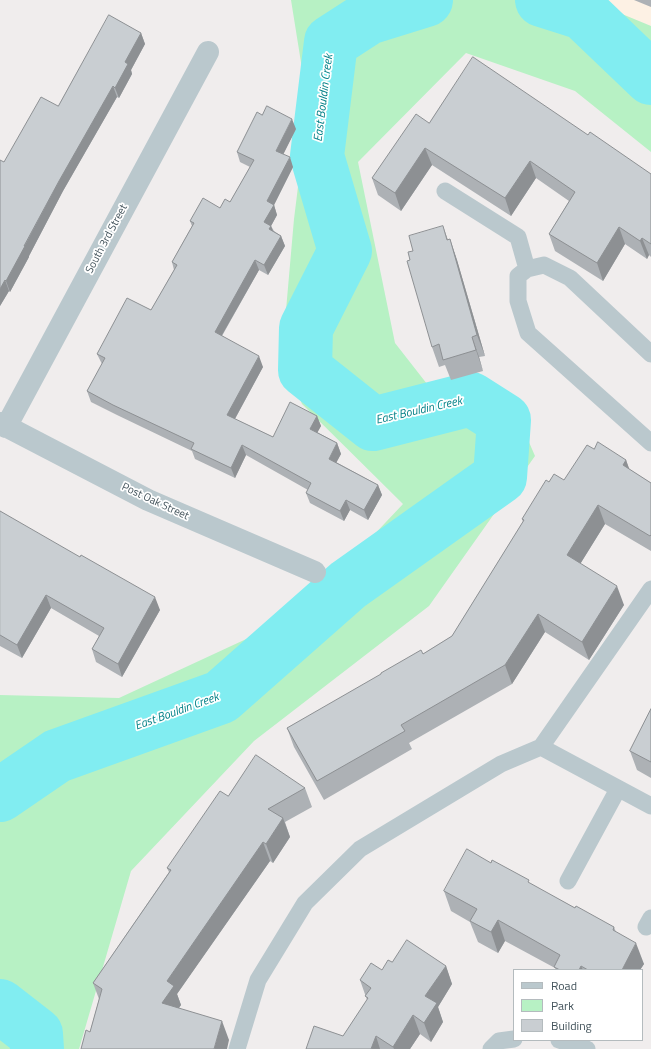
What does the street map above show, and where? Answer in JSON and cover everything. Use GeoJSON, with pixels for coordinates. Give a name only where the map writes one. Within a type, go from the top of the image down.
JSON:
{"type":"FeatureCollection","features":[{"type":"Feature","properties":{"kind":"street","name":"South 3rd Street"},"geometry":{"type":"LineString","coordinates":[[3,425],[208,52]]}},
{"type":"Feature","properties":{"kind":"street","name":"Post Oak Street"},"geometry":{"type":"LineString","coordinates":[[3,425],[148,500],[315,572]]}},
{"type":"Feature","properties":{"kind":"lane"},"geometry":{"type":"LineString","coordinates":[[445,191],[518,237],[527,269]]}},
{"type":"Feature","properties":{"kind":"lane"},"geometry":{"type":"LineString","coordinates":[[651,354],[570,278],[544,265],[527,269],[518,276],[518,301],[528,333],[651,443]]}},
{"type":"Feature","properties":{"kind":"lane"},"geometry":{"type":"LineString","coordinates":[[237,1049],[258,980],[305,903],[360,849],[501,764],[541,747],[651,589]]}},
{"type":"Feature","properties":{"kind":"lane"},"geometry":{"type":"LineString","coordinates":[[541,747],[651,806]]}},
{"type":"Feature","properties":{"kind":"lane"},"geometry":{"type":"LineString","coordinates":[[568,881],[618,789]]}},
{"type":"Feature","properties":{"kind":"lane"},"geometry":{"type":"LineString","coordinates":[[491,1049],[499,1040],[513,1039]]}},
{"type":"Feature","properties":{"kind":"lane"},"geometry":{"type":"LineString","coordinates":[[562,1041],[587,1049]]}},
{"type":"Feature","properties":{"kind":"shaded area"},"geometry":{"type":"Polygon","coordinates":[[[588,0],[651,0],[651,26],[588,0]]]}},
{"type":"Feature","properties":{"kind":"green space"},"geometry":{"type":"Polygon","coordinates":[[[291,0],[588,0],[651,26],[651,152],[575,91],[466,53],[358,162],[395,343],[438,398],[492,388],[519,419],[535,456],[429,606],[254,741],[131,871],[79,1049],[0,1049],[0,695],[119,698],[298,615],[403,504],[302,404],[282,356],[294,219],[308,106],[291,0]]]}},
{"type":"Feature","properties":{"kind":"building"},"geometry":{"type":"Polygon","coordinates":[[[109,15],[141,33],[125,62],[128,64],[115,88],[113,86],[59,181],[6,281],[5,280],[0,289],[0,160],[4,162],[41,97],[58,106],[109,15]]]}},
{"type":"Feature","properties":{"kind":"building"},"geometry":{"type":"Polygon","coordinates":[[[473,57],[588,135],[590,132],[651,174],[651,244],[642,238],[640,241],[619,227],[597,263],[549,234],[575,192],[530,161],[505,198],[425,148],[395,193],[372,178],[416,114],[429,123],[473,57]]]}},
{"type":"Feature","properties":{"kind":"building"},"geometry":{"type":"Polygon","coordinates":[[[267,106],[292,119],[276,151],[290,157],[267,201],[274,205],[264,222],[271,226],[269,229],[281,236],[264,265],[255,260],[215,332],[259,356],[227,415],[273,437],[290,402],[317,416],[310,429],[337,443],[329,459],[378,485],[364,510],[346,500],[340,511],[306,493],[311,483],[242,445],[231,468],[191,449],[194,443],[113,405],[87,391],[105,358],[97,354],[127,298],[151,310],[177,265],[172,262],[194,223],[190,221],[203,198],[220,208],[225,199],[230,202],[254,160],[237,152],[257,112],[262,115],[267,106]]]}},
{"type":"Feature","properties":{"kind":"building"},"geometry":{"type":"Polygon","coordinates":[[[443,226],[447,240],[450,239],[477,335],[472,337],[476,350],[443,360],[439,344],[432,347],[407,261],[410,260],[408,252],[413,251],[409,236],[443,226]]]}},
{"type":"Feature","properties":{"kind":"building"},"geometry":{"type":"Polygon","coordinates":[[[598,442],[626,460],[623,465],[651,483],[651,535],[650,536],[598,505],[567,555],[617,586],[582,642],[538,614],[505,665],[401,725],[405,731],[317,781],[287,728],[421,650],[423,654],[452,636],[524,520],[522,519],[546,480],[549,482],[554,474],[564,480],[587,445],[594,449],[598,442]]]}},
{"type":"Feature","properties":{"kind":"building"},"geometry":{"type":"Polygon","coordinates":[[[0,511],[80,557],[81,555],[155,597],[118,664],[92,649],[104,628],[46,595],[17,645],[0,635],[0,511]]]}},
{"type":"Feature","properties":{"kind":"building"},"geometry":{"type":"Polygon","coordinates":[[[651,709],[651,762],[630,751],[651,709]]]}},
{"type":"Feature","properties":{"kind":"building"},"geometry":{"type":"Polygon","coordinates":[[[256,755],[305,788],[268,809],[283,818],[266,844],[263,842],[167,981],[174,986],[162,1003],[222,1021],[214,1049],[81,1049],[86,1030],[90,1032],[102,989],[93,983],[171,870],[167,868],[220,791],[228,796],[256,755]]]}},
{"type":"Feature","properties":{"kind":"building"},"geometry":{"type":"Polygon","coordinates":[[[467,849],[491,863],[492,860],[529,880],[528,882],[575,908],[576,906],[614,927],[613,930],[636,943],[623,969],[586,969],[581,966],[580,969],[558,969],[554,967],[560,955],[498,920],[491,932],[470,921],[477,909],[444,891],[467,849]]]}},
{"type":"Feature","properties":{"kind":"building"},"geometry":{"type":"Polygon","coordinates":[[[407,940],[446,966],[425,996],[437,1003],[424,1023],[413,1015],[393,1047],[376,1036],[371,1049],[306,1049],[314,1026],[343,1036],[368,998],[365,996],[371,988],[360,980],[371,963],[382,970],[388,960],[392,962],[407,940]]]}},
{"type":"Feature","properties":{"kind":"waterway","name":"East Bouldin Creek"},"geometry":{"type":"LineString","coordinates":[[0,795],[57,756],[221,697],[348,585],[500,477],[504,420],[471,399],[373,424],[305,370],[306,328],[345,251],[317,156],[331,42],[368,18],[426,0]]}},
{"type":"Feature","properties":{"kind":"waterway","name":"East Bouldin Creek"},"geometry":{"type":"LineString","coordinates":[[542,0],[583,13],[651,78]]}},
{"type":"Feature","properties":{"kind":"waterway","name":"East Bouldin Creek"},"geometry":{"type":"LineString","coordinates":[[0,1006],[36,1034],[37,1049]]}}]}
